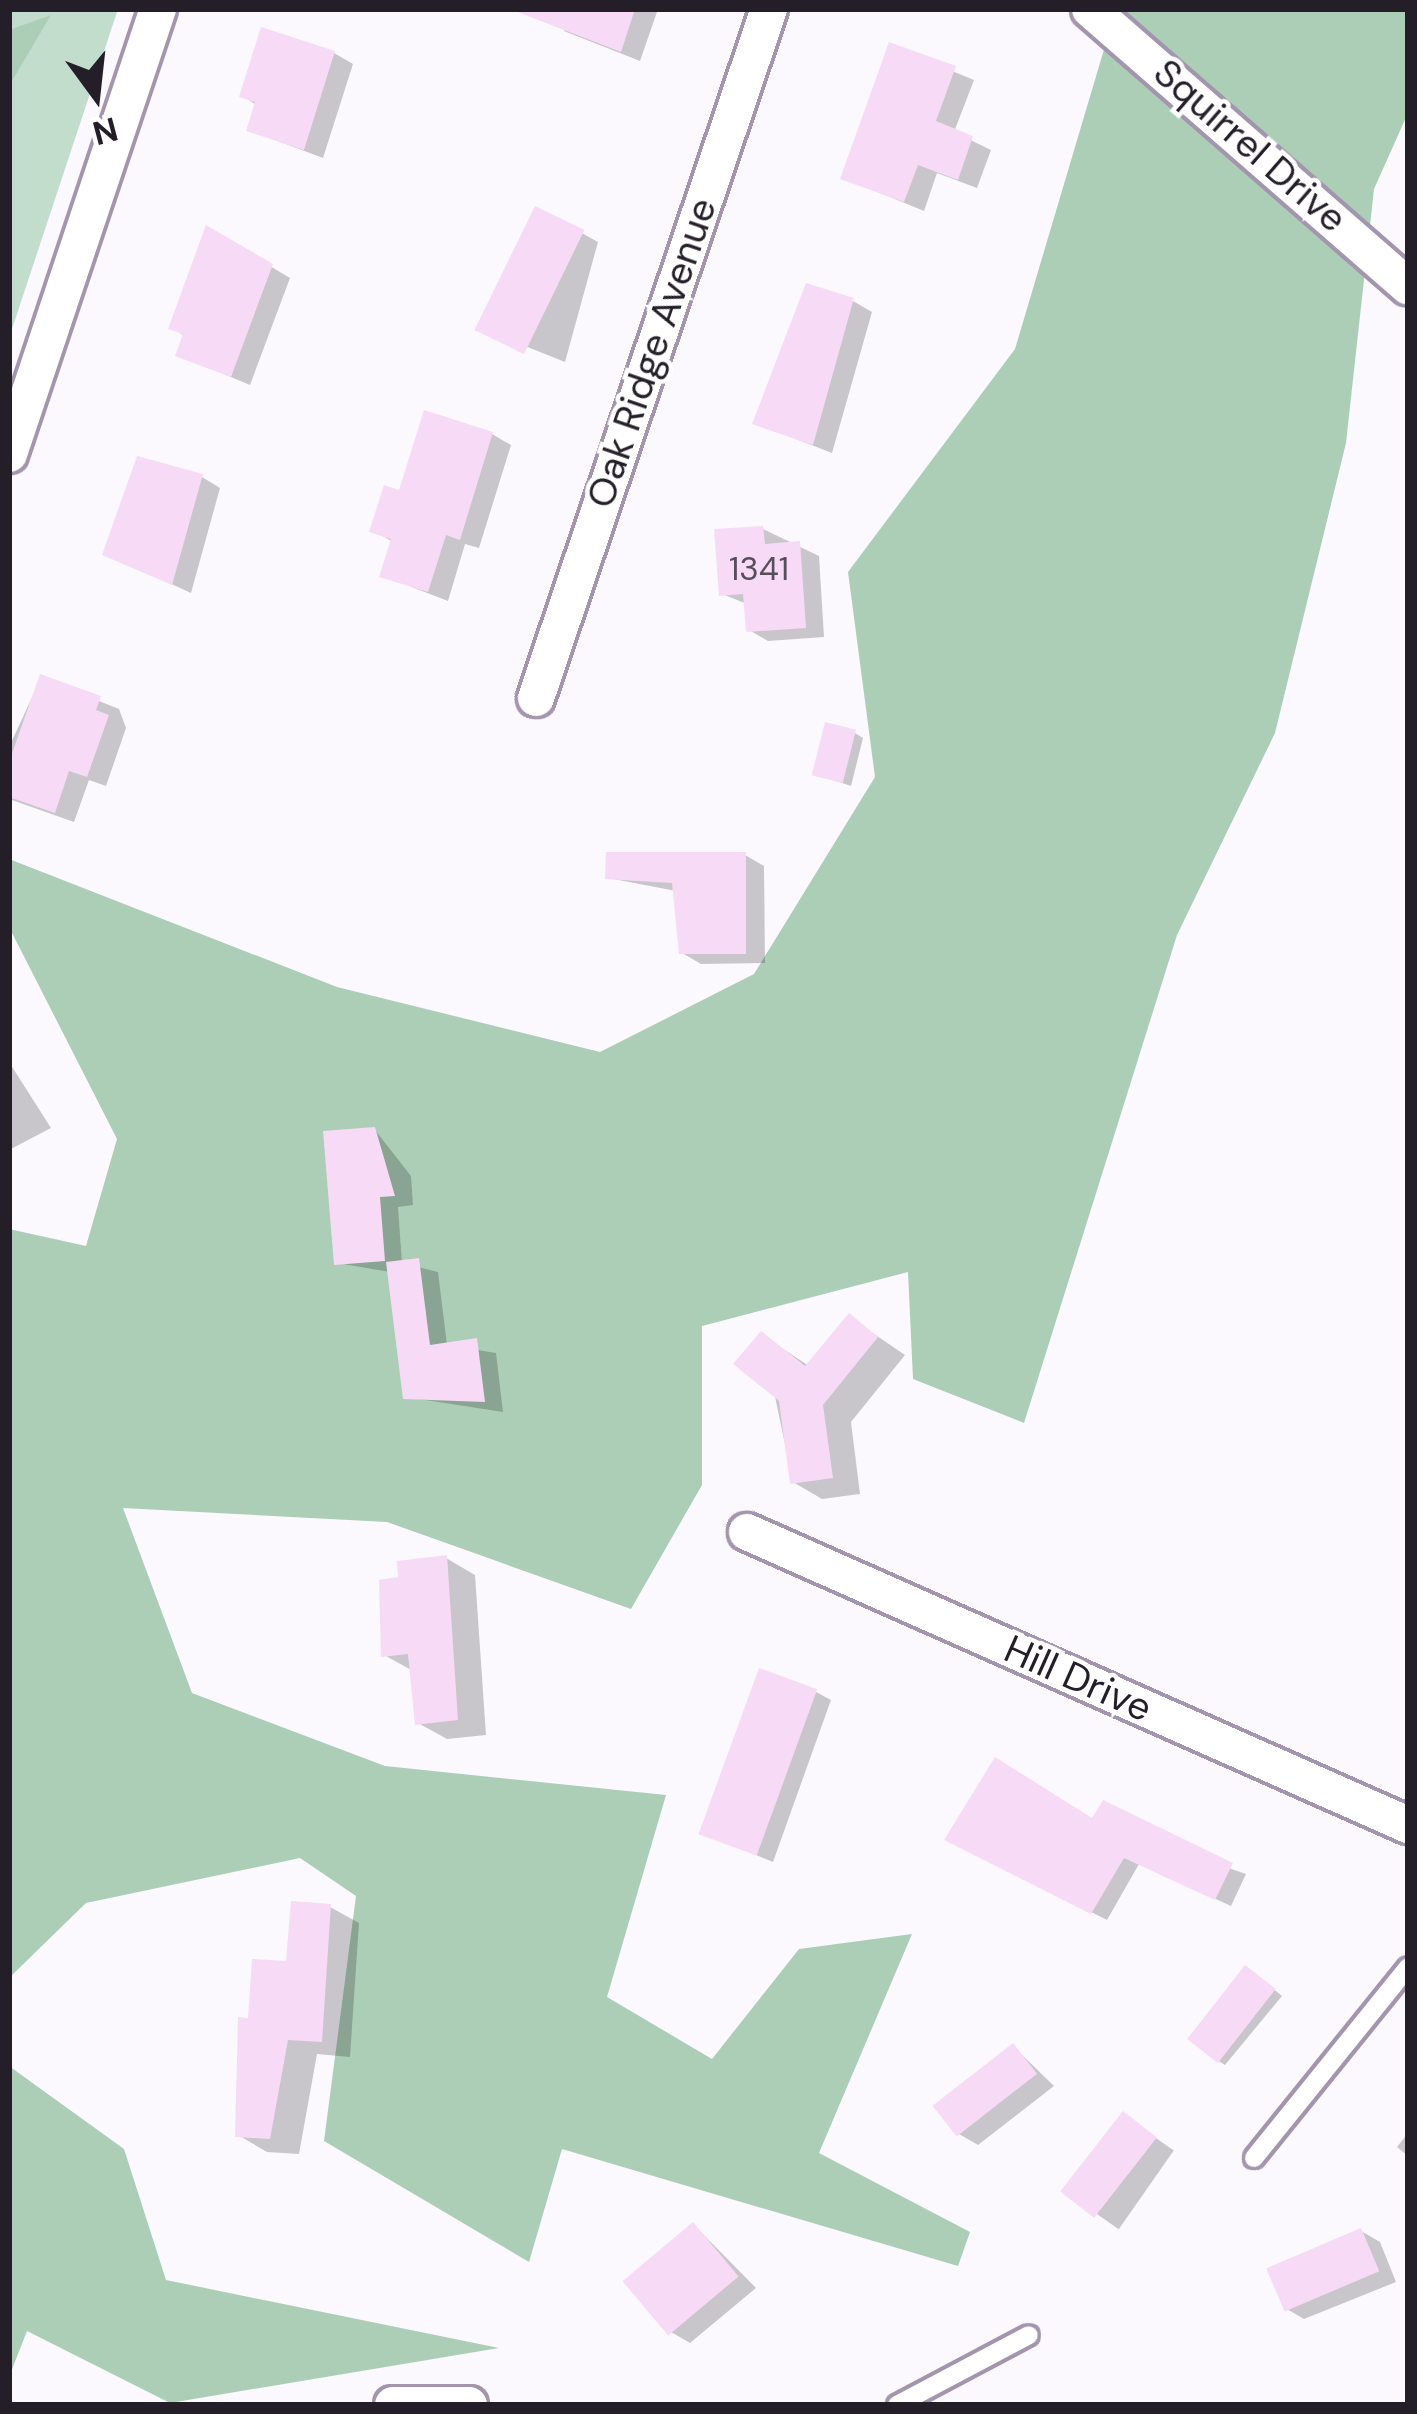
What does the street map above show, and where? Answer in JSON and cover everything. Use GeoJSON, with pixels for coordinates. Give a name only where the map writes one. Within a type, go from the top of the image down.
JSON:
{"type":"FeatureCollection","features":[{"type":"Feature","properties":{"kind":"street"},"geometry":{"type":"LineString","coordinates":[[9,454],[158,9]]}},
{"type":"Feature","properties":{"kind":"street","name":"Oak Ridge Avenue"},"geometry":{"type":"LineString","coordinates":[[536,698],[769,9]]}},
{"type":"Feature","properties":{"kind":"street","name":"Squirrel Drive"},"geometry":{"type":"LineString","coordinates":[[1090,9],[1408,286]]}},
{"type":"Feature","properties":{"kind":"street","name":"Hill Drive"},"geometry":{"type":"LineString","coordinates":[[747,1532],[1408,1825]]}},
{"type":"Feature","properties":{"kind":"street"},"geometry":{"type":"LineString","coordinates":[[393,2405],[469,2405]]}},
{"type":"Feature","properties":{"kind":"lane"},"geometry":{"type":"LineString","coordinates":[[1254,2158],[1408,1967]]}},
{"type":"Feature","properties":{"kind":"lane"},"geometry":{"type":"LineString","coordinates":[[897,2405],[1029,2335]]}},
{"type":"Feature","properties":{"kind":"green space"},"geometry":{"type":"Polygon","coordinates":[[[9,9],[118,9],[9,338],[9,9]]]}},
{"type":"Feature","properties":{"kind":"green space"},"geometry":{"type":"Polygon","coordinates":[[[1116,9],[1408,9],[1408,113],[1374,189],[1346,443],[1275,733],[1177,935],[1024,1423],[913,1379],[908,1272],[702,1326],[702,1485],[631,1609],[387,1522],[123,1508],[192,1693],[385,1766],[666,1795],[607,1997],[712,2059],[799,1949],[912,1934],[819,2153],[970,2232],[958,2266],[562,2149],[529,2262],[324,2141],[356,1896],[300,1858],[86,1903],[9,1978],[9,1229],[86,1246],[117,1139],[9,927],[9,859],[337,987],[600,1052],[754,974],[875,777],[848,572],[1015,349],[1116,9]]]}},
{"type":"Feature","properties":{"kind":"green space"},"geometry":{"type":"Polygon","coordinates":[[[51,15],[9,86],[9,30],[51,15]]]}},
{"type":"Feature","properties":{"kind":"green space"},"geometry":{"type":"Polygon","coordinates":[[[9,2066],[124,2149],[166,2280],[499,2348],[170,2403],[27,2331],[9,2377],[9,2066]]]}},
{"type":"Feature","properties":{"kind":"building"},"geometry":{"type":"Polygon","coordinates":[[[510,9],[635,9],[621,52],[510,9]]]}},
{"type":"Feature","properties":{"kind":"building"},"geometry":{"type":"Polygon","coordinates":[[[261,27],[335,51],[304,150],[246,131],[255,102],[239,97],[261,27]]]}},
{"type":"Feature","properties":{"kind":"building"},"geometry":{"type":"Polygon","coordinates":[[[889,42],[956,66],[936,121],[973,136],[958,180],[918,165],[904,202],[840,179],[889,42]]]}},
{"type":"Feature","properties":{"kind":"building"},"geometry":{"type":"Polygon","coordinates":[[[535,206],[584,230],[524,354],[475,330],[535,206]]]}},
{"type":"Feature","properties":{"kind":"building"},"geometry":{"type":"Polygon","coordinates":[[[206,225],[273,264],[231,377],[175,356],[183,334],[168,329],[206,225]]]}},
{"type":"Feature","properties":{"kind":"building"},"geometry":{"type":"Polygon","coordinates":[[[806,283],[854,298],[813,445],[752,424],[806,283]]]}},
{"type":"Feature","properties":{"kind":"building"},"geometry":{"type":"Polygon","coordinates":[[[424,410],[493,432],[460,540],[446,535],[428,592],[379,577],[391,539],[369,532],[384,485],[399,490],[424,410]]]}},
{"type":"Feature","properties":{"kind":"building"},"geometry":{"type":"Polygon","coordinates":[[[137,456],[203,474],[172,585],[102,555],[137,456]]]}},
{"type":"Feature","properties":{"kind":"building"},"geometry":{"type":"Polygon","coordinates":[[[763,526],[765,544],[800,541],[806,628],[746,632],[743,594],[719,596],[714,529],[763,526]]]}},
{"type":"Feature","properties":{"kind":"building"},"geometry":{"type":"Polygon","coordinates":[[[40,674],[101,696],[96,710],[109,715],[87,777],[69,771],[55,813],[9,797],[9,762],[40,674]]]}},
{"type":"Feature","properties":{"kind":"building"},"geometry":{"type":"Polygon","coordinates":[[[825,722],[856,730],[843,783],[812,775],[825,722]]]}},
{"type":"Feature","properties":{"kind":"building"},"geometry":{"type":"Polygon","coordinates":[[[606,852],[746,852],[746,954],[679,954],[672,883],[605,879],[606,852]]]}},
{"type":"Feature","properties":{"kind":"building"},"geometry":{"type":"Polygon","coordinates":[[[375,1127],[395,1196],[380,1197],[385,1261],[334,1265],[323,1131],[375,1127]]]}},
{"type":"Feature","properties":{"kind":"building"},"geometry":{"type":"Polygon","coordinates":[[[419,1258],[430,1345],[477,1338],[485,1402],[403,1399],[386,1262],[419,1258]]]}},
{"type":"Feature","properties":{"kind":"building"},"geometry":{"type":"Polygon","coordinates":[[[849,1313],[878,1337],[823,1405],[833,1478],[790,1484],[779,1401],[733,1364],[761,1331],[805,1366],[849,1313]]]}},
{"type":"Feature","properties":{"kind":"building"},"geometry":{"type":"Polygon","coordinates":[[[447,1555],[458,1720],[415,1725],[408,1654],[381,1657],[379,1580],[398,1577],[397,1561],[447,1555]]]}},
{"type":"Feature","properties":{"kind":"building"},"geometry":{"type":"Polygon","coordinates":[[[759,1668],[817,1689],[757,1856],[698,1834],[759,1668]]]}},
{"type":"Feature","properties":{"kind":"building"},"geometry":{"type":"Polygon","coordinates":[[[995,1757],[1092,1818],[1103,1800],[1233,1863],[1215,1900],[1124,1858],[1091,1914],[944,1840],[995,1757]]]}},
{"type":"Feature","properties":{"kind":"building"},"geometry":{"type":"Polygon","coordinates":[[[291,1901],[331,1904],[322,2042],[288,2040],[270,2139],[235,2137],[238,2017],[248,2018],[252,1959],[286,1961],[291,1901]]]}},
{"type":"Feature","properties":{"kind":"building"},"geometry":{"type":"Polygon","coordinates":[[[1245,1965],[1276,1989],[1218,2063],[1187,2039],[1245,1965]]]}},
{"type":"Feature","properties":{"kind":"building"},"geometry":{"type":"Polygon","coordinates":[[[1013,2043],[1037,2074],[957,2137],[933,2106],[1013,2043]]]}},
{"type":"Feature","properties":{"kind":"building"},"geometry":{"type":"Polygon","coordinates":[[[1123,2111],[1157,2137],[1094,2218],[1060,2191],[1123,2111]]]}},
{"type":"Feature","properties":{"kind":"building"},"geometry":{"type":"Polygon","coordinates":[[[693,2222],[739,2276],[668,2336],[623,2281],[693,2222]]]}},
{"type":"Feature","properties":{"kind":"building"},"geometry":{"type":"Polygon","coordinates":[[[1361,2228],[1379,2271],[1285,2312],[1266,2268],[1361,2228]]]}}]}
